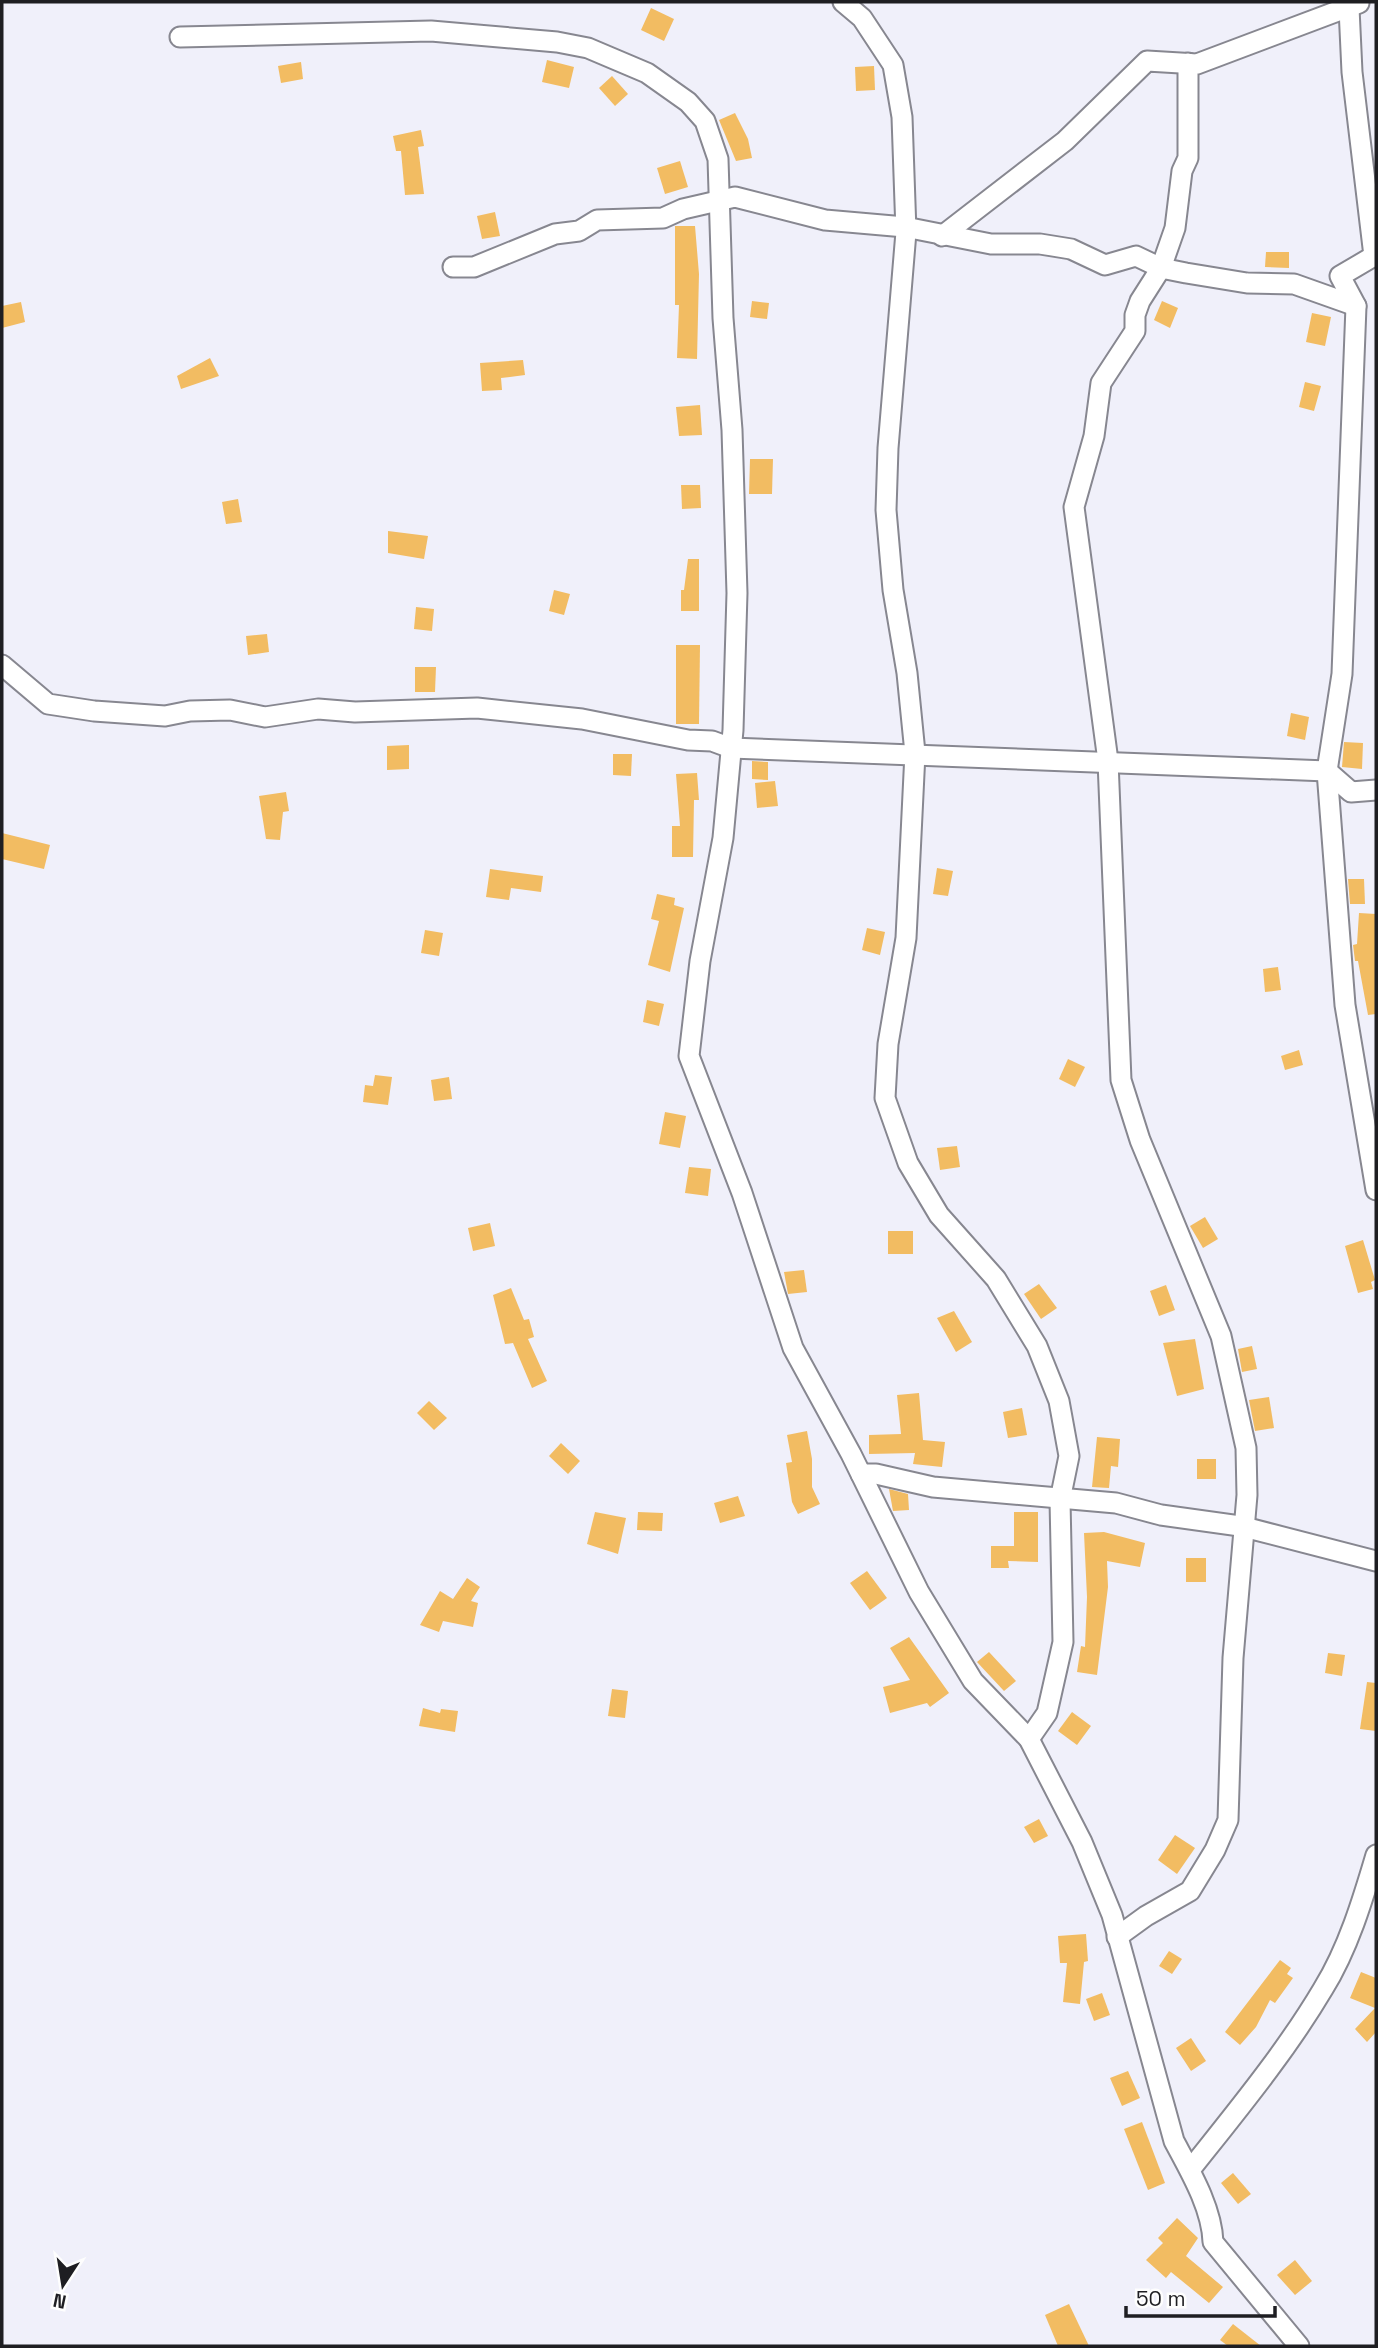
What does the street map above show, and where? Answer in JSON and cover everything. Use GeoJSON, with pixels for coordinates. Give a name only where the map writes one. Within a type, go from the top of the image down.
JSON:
{"type":"FeatureCollection","features":[{"type":"Feature","properties":{"kind":"street"},"geometry":{"type":"LineString","coordinates":[[843,2],[862,18],[893,65],[902,117],[905,227],[888,448],[887,510],[893,590],[907,673],[915,753],[906,938],[888,1044],[885,1098],[914,1174],[940,1214],[996,1279],[1037,1346],[1059,1401],[1069,1456],[1060,1500],[1063,1642],[1047,1713],[1029,1739]]}},
{"type":"Feature","properties":{"kind":"street"},"geometry":{"type":"LineString","coordinates":[[942,236],[1065,141],[1147,61],[1197,64],[1354,5],[1352,72],[1374,256],[1340,276],[1356,306],[1342,674],[1327,771],[1345,1005],[1376,1190]]}},
{"type":"Feature","properties":{"kind":"street"},"geometry":{"type":"LineString","coordinates":[[180,37],[431,31],[557,42],[588,48],[647,73],[688,102],[705,121],[718,159],[735,530],[732,748],[723,838],[700,961],[689,1056],[742,1193],[793,1348],[861,1474],[919,1592],[973,1681],[1029,1739],[1082,1842],[1117,1937],[1143,2021],[1174,2141],[1190,2170],[1213,2228],[1213,2242],[1299,2346]]}},
{"type":"Feature","properties":{"kind":"street"},"geometry":{"type":"LineString","coordinates":[[1117,1937],[1146,1916],[1190,1891],[1215,1850],[1228,1821],[1233,1658],[1244,1529],[1246,1448],[1221,1336],[1140,1140],[1121,1080],[1108,761],[1074,507],[1094,436],[1101,383],[1135,331],[1135,315],[1140,302],[1161,268],[1175,229],[1182,172],[1188,158],[1188,63]]}},
{"type":"Feature","properties":{"kind":"street"},"geometry":{"type":"LineString","coordinates":[[453,267],[474,267],[555,234],[579,231],[597,220],[663,218],[683,209],[736,197],[825,220],[905,227],[991,244],[1040,244],[1071,249],[1105,265],[1136,256],[1161,268],[1247,283],[1294,284],[1356,306]]}},
{"type":"Feature","properties":{"kind":"street"},"geometry":{"type":"LineString","coordinates":[[2,665],[48,704],[94,711],[165,716],[190,711],[230,710],[265,717],[318,709],[355,712],[478,708],[582,719],[688,740],[712,741],[732,748],[1327,771],[1351,792],[1376,790]]}},
{"type":"Feature","properties":{"kind":"street"},"geometry":{"type":"LineString","coordinates":[[861,1474],[876,1474],[921,1486],[1116,1503],[1161,1515],[1244,1529],[1376,1561]]}},
{"type":"Feature","properties":{"kind":"street"},"geometry":{"type":"LineString","coordinates":[[1190,2170],[1243,2103],[1325,1987],[1362,1903],[1376,1855]]}},
{"type":"Feature","properties":{"kind":"building"},"geometry":{"type":"Polygon","coordinates":[[[651,8],[674,19],[664,41],[641,30],[651,8]]]}},
{"type":"Feature","properties":{"kind":"building"},"geometry":{"type":"Polygon","coordinates":[[[547,60],[574,67],[569,88],[542,82],[547,60]]]}},
{"type":"Feature","properties":{"kind":"building"},"geometry":{"type":"Polygon","coordinates":[[[301,62],[303,79],[281,83],[278,66],[301,62]]]}},
{"type":"Feature","properties":{"kind":"building"},"geometry":{"type":"Polygon","coordinates":[[[874,66],[875,90],[856,91],[855,67],[874,66]]]}},
{"type":"Feature","properties":{"kind":"building"},"geometry":{"type":"Polygon","coordinates":[[[612,76],[628,94],[615,106],[599,88],[612,76]]]}},
{"type":"Feature","properties":{"kind":"building"},"geometry":{"type":"Polygon","coordinates":[[[735,113],[748,139],[752,158],[736,161],[719,120],[735,113]]]}},
{"type":"Feature","properties":{"kind":"building"},"geometry":{"type":"Polygon","coordinates":[[[421,130],[424,146],[418,147],[424,194],[405,195],[401,151],[396,151],[393,136],[421,130]]]}},
{"type":"Feature","properties":{"kind":"building"},"geometry":{"type":"Polygon","coordinates":[[[680,161],[688,187],[665,194],[657,168],[680,161]]]}},
{"type":"Feature","properties":{"kind":"building"},"geometry":{"type":"Polygon","coordinates":[[[495,212],[500,236],[482,239],[477,216],[495,212]]]}},
{"type":"Feature","properties":{"kind":"building"},"geometry":{"type":"Polygon","coordinates":[[[675,226],[695,226],[699,274],[697,359],[677,358],[679,305],[675,305],[675,226]]]}},
{"type":"Feature","properties":{"kind":"building"},"geometry":{"type":"Polygon","coordinates":[[[1266,252],[1289,252],[1289,268],[1265,267],[1266,252]]]}},
{"type":"Feature","properties":{"kind":"building"},"geometry":{"type":"Polygon","coordinates":[[[752,301],[769,303],[767,319],[750,317],[752,301]]]}},
{"type":"Feature","properties":{"kind":"building"},"geometry":{"type":"Polygon","coordinates":[[[1162,301],[1178,308],[1170,328],[1154,320],[1162,301]]]}},
{"type":"Feature","properties":{"kind":"building"},"geometry":{"type":"Polygon","coordinates":[[[21,302],[25,322],[2,328],[2,306],[21,302]]]}},
{"type":"Feature","properties":{"kind":"building"},"geometry":{"type":"Polygon","coordinates":[[[1312,313],[1331,317],[1325,346],[1306,342],[1312,313]]]}},
{"type":"Feature","properties":{"kind":"building"},"geometry":{"type":"Polygon","coordinates":[[[210,358],[219,376],[181,389],[177,376],[210,358]]]}},
{"type":"Feature","properties":{"kind":"building"},"geometry":{"type":"Polygon","coordinates":[[[523,360],[525,375],[501,378],[502,390],[482,391],[480,363],[523,360]]]}},
{"type":"Feature","properties":{"kind":"building"},"geometry":{"type":"Polygon","coordinates":[[[1305,382],[1321,386],[1314,411],[1299,407],[1305,382]]]}},
{"type":"Feature","properties":{"kind":"building"},"geometry":{"type":"Polygon","coordinates":[[[700,405],[702,435],[679,436],[676,407],[700,405]]]}},
{"type":"Feature","properties":{"kind":"building"},"geometry":{"type":"Polygon","coordinates":[[[750,459],[773,459],[772,494],[749,494],[750,459]]]}},
{"type":"Feature","properties":{"kind":"building"},"geometry":{"type":"Polygon","coordinates":[[[681,485],[700,485],[701,508],[682,509],[681,485]]]}},
{"type":"Feature","properties":{"kind":"building"},"geometry":{"type":"Polygon","coordinates":[[[238,499],[242,522],[226,524],[222,502],[238,499]]]}},
{"type":"Feature","properties":{"kind":"building"},"geometry":{"type":"Polygon","coordinates":[[[388,531],[428,536],[424,559],[388,553],[388,531]]]}},
{"type":"Feature","properties":{"kind":"building"},"geometry":{"type":"Polygon","coordinates":[[[688,559],[699,559],[699,611],[681,611],[681,590],[684,590],[688,559]]]}},
{"type":"Feature","properties":{"kind":"building"},"geometry":{"type":"Polygon","coordinates":[[[554,590],[570,594],[564,615],[549,611],[554,590]]]}},
{"type":"Feature","properties":{"kind":"building"},"geometry":{"type":"Polygon","coordinates":[[[416,607],[434,609],[432,631],[414,629],[416,607]]]}},
{"type":"Feature","properties":{"kind":"building"},"geometry":{"type":"Polygon","coordinates":[[[267,634],[269,652],[248,655],[246,636],[267,634]]]}},
{"type":"Feature","properties":{"kind":"building"},"geometry":{"type":"Polygon","coordinates":[[[676,645],[700,645],[699,724],[676,724],[676,645]]]}},
{"type":"Feature","properties":{"kind":"building"},"geometry":{"type":"Polygon","coordinates":[[[415,667],[436,667],[435,692],[415,692],[415,667]]]}},
{"type":"Feature","properties":{"kind":"building"},"geometry":{"type":"Polygon","coordinates":[[[1291,713],[1309,717],[1305,740],[1287,736],[1291,713]]]}},
{"type":"Feature","properties":{"kind":"building"},"geometry":{"type":"Polygon","coordinates":[[[1344,742],[1363,743],[1362,769],[1342,767],[1344,742]]]}},
{"type":"Feature","properties":{"kind":"building"},"geometry":{"type":"Polygon","coordinates":[[[409,745],[409,769],[387,770],[387,746],[409,745]]]}},
{"type":"Feature","properties":{"kind":"building"},"geometry":{"type":"Polygon","coordinates":[[[613,754],[632,754],[631,776],[613,775],[613,754]]]}},
{"type":"Feature","properties":{"kind":"building"},"geometry":{"type":"Polygon","coordinates":[[[752,761],[768,762],[768,780],[752,779],[752,761]]]}},
{"type":"Feature","properties":{"kind":"building"},"geometry":{"type":"Polygon","coordinates":[[[697,773],[699,800],[694,800],[693,857],[672,857],[672,826],[680,826],[676,774],[697,773]]]}},
{"type":"Feature","properties":{"kind":"building"},"geometry":{"type":"Polygon","coordinates":[[[775,781],[778,806],[757,808],[755,783],[775,781]]]}},
{"type":"Feature","properties":{"kind":"building"},"geometry":{"type":"Polygon","coordinates":[[[286,792],[289,811],[283,812],[280,840],[266,839],[259,796],[286,792]]]}},
{"type":"Feature","properties":{"kind":"building"},"geometry":{"type":"Polygon","coordinates":[[[2,833],[50,845],[44,869],[2,859],[2,833]]]}},
{"type":"Feature","properties":{"kind":"building"},"geometry":{"type":"Polygon","coordinates":[[[937,868],[953,871],[948,896],[933,894],[937,868]]]}},
{"type":"Feature","properties":{"kind":"building"},"geometry":{"type":"Polygon","coordinates":[[[490,869],[543,876],[541,892],[511,888],[509,900],[486,897],[490,869]]]}},
{"type":"Feature","properties":{"kind":"building"},"geometry":{"type":"Polygon","coordinates":[[[1348,879],[1364,879],[1365,904],[1350,904],[1348,879]]]}},
{"type":"Feature","properties":{"kind":"building"},"geometry":{"type":"Polygon","coordinates":[[[657,894],[675,898],[674,905],[684,908],[670,972],[648,965],[659,921],[651,919],[657,894]]]}},
{"type":"Feature","properties":{"kind":"building"},"geometry":{"type":"Polygon","coordinates":[[[1359,913],[1376,914],[1376,1014],[1368,1015],[1358,961],[1355,961],[1353,945],[1357,944],[1359,913]]]}},
{"type":"Feature","properties":{"kind":"building"},"geometry":{"type":"Polygon","coordinates":[[[867,928],[885,932],[880,955],[862,950],[867,928]]]}},
{"type":"Feature","properties":{"kind":"building"},"geometry":{"type":"Polygon","coordinates":[[[425,930],[443,933],[439,956],[421,953],[425,930]]]}},
{"type":"Feature","properties":{"kind":"building"},"geometry":{"type":"Polygon","coordinates":[[[1278,967],[1281,990],[1265,992],[1263,969],[1278,967]]]}},
{"type":"Feature","properties":{"kind":"building"},"geometry":{"type":"Polygon","coordinates":[[[647,1000],[664,1004],[659,1026],[643,1022],[647,1000]]]}},
{"type":"Feature","properties":{"kind":"building"},"geometry":{"type":"Polygon","coordinates":[[[1299,1050],[1303,1065],[1285,1070],[1281,1056],[1299,1050]]]}},
{"type":"Feature","properties":{"kind":"building"},"geometry":{"type":"Polygon","coordinates":[[[1068,1059],[1085,1067],[1075,1087],[1059,1079],[1068,1059]]]}},
{"type":"Feature","properties":{"kind":"building"},"geometry":{"type":"Polygon","coordinates":[[[375,1075],[392,1077],[388,1105],[363,1102],[365,1085],[373,1086],[375,1075]]]}},
{"type":"Feature","properties":{"kind":"building"},"geometry":{"type":"Polygon","coordinates":[[[449,1077],[452,1099],[434,1101],[431,1080],[449,1077]]]}},
{"type":"Feature","properties":{"kind":"building"},"geometry":{"type":"Polygon","coordinates":[[[665,1112],[686,1116],[680,1148],[659,1144],[665,1112]]]}},
{"type":"Feature","properties":{"kind":"building"},"geometry":{"type":"Polygon","coordinates":[[[957,1146],[960,1167],[940,1170],[937,1148],[957,1146]]]}},
{"type":"Feature","properties":{"kind":"building"},"geometry":{"type":"Polygon","coordinates":[[[689,1167],[711,1169],[708,1196],[685,1193],[689,1167]]]}},
{"type":"Feature","properties":{"kind":"building"},"geometry":{"type":"Polygon","coordinates":[[[1205,1217],[1218,1239],[1203,1248],[1190,1226],[1205,1217]]]}},
{"type":"Feature","properties":{"kind":"building"},"geometry":{"type":"Polygon","coordinates":[[[490,1223],[495,1246],[473,1251],[468,1228],[490,1223]]]}},
{"type":"Feature","properties":{"kind":"building"},"geometry":{"type":"Polygon","coordinates":[[[888,1231],[913,1231],[913,1254],[888,1254],[888,1231]]]}},
{"type":"Feature","properties":{"kind":"building"},"geometry":{"type":"Polygon","coordinates":[[[1363,1240],[1375,1280],[1371,1282],[1373,1289],[1358,1293],[1345,1246],[1363,1240]]]}},
{"type":"Feature","properties":{"kind":"building"},"geometry":{"type":"Polygon","coordinates":[[[804,1270],[807,1292],[788,1294],[784,1272],[804,1270]]]}},
{"type":"Feature","properties":{"kind":"building"},"geometry":{"type":"Polygon","coordinates":[[[1039,1284],[1057,1308],[1041,1319],[1024,1294],[1039,1284]]]}},
{"type":"Feature","properties":{"kind":"building"},"geometry":{"type":"Polygon","coordinates":[[[1166,1285],[1175,1310],[1159,1316],[1150,1291],[1166,1285]]]}},
{"type":"Feature","properties":{"kind":"building"},"geometry":{"type":"Polygon","coordinates":[[[511,1288],[524,1320],[529,1319],[534,1337],[528,1339],[547,1381],[532,1388],[513,1343],[505,1344],[493,1295],[511,1288]]]}},
{"type":"Feature","properties":{"kind":"building"},"geometry":{"type":"Polygon","coordinates":[[[954,1311],[972,1342],[956,1352],[937,1318],[954,1311]]]}},
{"type":"Feature","properties":{"kind":"building"},"geometry":{"type":"Polygon","coordinates":[[[1195,1339],[1204,1389],[1177,1396],[1163,1343],[1195,1339]]]}},
{"type":"Feature","properties":{"kind":"building"},"geometry":{"type":"Polygon","coordinates":[[[1252,1346],[1257,1369],[1242,1372],[1238,1349],[1252,1346]]]}},
{"type":"Feature","properties":{"kind":"building"},"geometry":{"type":"Polygon","coordinates":[[[919,1393],[923,1440],[945,1442],[942,1467],[913,1464],[915,1453],[869,1454],[869,1435],[901,1434],[897,1395],[919,1393]]]}},
{"type":"Feature","properties":{"kind":"building"},"geometry":{"type":"Polygon","coordinates":[[[1269,1397],[1274,1428],[1255,1431],[1249,1400],[1269,1397]]]}},
{"type":"Feature","properties":{"kind":"building"},"geometry":{"type":"Polygon","coordinates":[[[429,1401],[447,1418],[434,1430],[417,1413],[429,1401]]]}},
{"type":"Feature","properties":{"kind":"building"},"geometry":{"type":"Polygon","coordinates":[[[1022,1408],[1027,1435],[1008,1438],[1003,1412],[1022,1408]]]}},
{"type":"Feature","properties":{"kind":"building"},"geometry":{"type":"Polygon","coordinates":[[[807,1431],[812,1459],[812,1487],[820,1504],[798,1514],[792,1502],[786,1463],[792,1462],[787,1435],[807,1431]]]}},
{"type":"Feature","properties":{"kind":"building"},"geometry":{"type":"Polygon","coordinates":[[[1097,1437],[1120,1439],[1118,1467],[1111,1466],[1109,1488],[1092,1487],[1097,1437]]]}},
{"type":"Feature","properties":{"kind":"building"},"geometry":{"type":"Polygon","coordinates":[[[561,1443],[580,1461],[568,1474],[549,1456],[561,1443]]]}},
{"type":"Feature","properties":{"kind":"building"},"geometry":{"type":"Polygon","coordinates":[[[1197,1459],[1216,1459],[1216,1479],[1197,1479],[1197,1459]]]}},
{"type":"Feature","properties":{"kind":"building"},"geometry":{"type":"Polygon","coordinates":[[[889,1489],[908,1494],[909,1510],[893,1511],[889,1489]]]}},
{"type":"Feature","properties":{"kind":"building"},"geometry":{"type":"Polygon","coordinates":[[[738,1496],[745,1516],[720,1523],[714,1503],[738,1496]]]}},
{"type":"Feature","properties":{"kind":"building"},"geometry":{"type":"Polygon","coordinates":[[[595,1512],[626,1518],[618,1554],[587,1544],[595,1512]]]}},
{"type":"Feature","properties":{"kind":"building"},"geometry":{"type":"Polygon","coordinates":[[[638,1512],[663,1513],[662,1531],[637,1530],[638,1512]]]}},
{"type":"Feature","properties":{"kind":"building"},"geometry":{"type":"Polygon","coordinates":[[[1014,1512],[1038,1512],[1038,1562],[1008,1561],[1009,1568],[991,1568],[991,1546],[1014,1546],[1014,1512]]]}},
{"type":"Feature","properties":{"kind":"building"},"geometry":{"type":"Polygon","coordinates":[[[1104,1532],[1145,1543],[1140,1567],[1107,1561],[1108,1587],[1097,1675],[1077,1672],[1081,1646],[1085,1647],[1087,1597],[1084,1533],[1104,1532]]]}},
{"type":"Feature","properties":{"kind":"building"},"geometry":{"type":"Polygon","coordinates":[[[1186,1558],[1206,1558],[1206,1582],[1186,1582],[1186,1558]]]}},
{"type":"Feature","properties":{"kind":"building"},"geometry":{"type":"Polygon","coordinates":[[[867,1571],[887,1598],[870,1610],[850,1583],[867,1571]]]}},
{"type":"Feature","properties":{"kind":"building"},"geometry":{"type":"Polygon","coordinates":[[[467,1578],[480,1587],[471,1601],[478,1603],[473,1627],[443,1621],[439,1632],[420,1625],[440,1591],[453,1599],[467,1578]]]}},
{"type":"Feature","properties":{"kind":"building"},"geometry":{"type":"Polygon","coordinates":[[[909,1637],[949,1693],[930,1707],[927,1703],[890,1713],[883,1687],[910,1680],[890,1648],[909,1637]]]}},
{"type":"Feature","properties":{"kind":"building"},"geometry":{"type":"Polygon","coordinates":[[[989,1652],[1016,1681],[1004,1691],[977,1662],[989,1652]]]}},
{"type":"Feature","properties":{"kind":"building"},"geometry":{"type":"Polygon","coordinates":[[[1328,1653],[1345,1655],[1342,1676],[1325,1673],[1328,1653]]]}},
{"type":"Feature","properties":{"kind":"building"},"geometry":{"type":"Polygon","coordinates":[[[1367,1682],[1376,1683],[1376,1731],[1360,1729],[1367,1682]]]}},
{"type":"Feature","properties":{"kind":"building"},"geometry":{"type":"Polygon","coordinates":[[[612,1689],[628,1691],[625,1718],[608,1716],[612,1689]]]}},
{"type":"Feature","properties":{"kind":"building"},"geometry":{"type":"Polygon","coordinates":[[[423,1708],[440,1713],[441,1709],[458,1711],[455,1732],[419,1726],[423,1708]]]}},
{"type":"Feature","properties":{"kind":"building"},"geometry":{"type":"Polygon","coordinates":[[[1072,1712],[1091,1726],[1077,1745],[1058,1731],[1072,1712]]]}},
{"type":"Feature","properties":{"kind":"building"},"geometry":{"type":"Polygon","coordinates":[[[1039,1819],[1048,1836],[1034,1843],[1024,1827],[1039,1819]]]}},
{"type":"Feature","properties":{"kind":"building"},"geometry":{"type":"Polygon","coordinates":[[[1175,1835],[1195,1848],[1177,1874],[1158,1860],[1175,1835]]]}},
{"type":"Feature","properties":{"kind":"building"},"geometry":{"type":"Polygon","coordinates":[[[1086,1934],[1088,1961],[1084,1962],[1080,2004],[1063,2002],[1067,1963],[1060,1963],[1058,1936],[1086,1934]]]}},
{"type":"Feature","properties":{"kind":"building"},"geometry":{"type":"Polygon","coordinates":[[[1169,1951],[1182,1959],[1172,1974],[1159,1966],[1169,1951]]]}},
{"type":"Feature","properties":{"kind":"building"},"geometry":{"type":"Polygon","coordinates":[[[1280,1960],[1291,1968],[1287,1974],[1293,1978],[1275,2003],[1270,2000],[1256,2027],[1240,2045],[1225,2032],[1280,1960]]]}},
{"type":"Feature","properties":{"kind":"building"},"geometry":{"type":"Polygon","coordinates":[[[1361,1972],[1376,1978],[1376,2032],[1367,2042],[1355,2029],[1375,2008],[1350,1998],[1361,1972]]]}},
{"type":"Feature","properties":{"kind":"building"},"geometry":{"type":"Polygon","coordinates":[[[1102,1993],[1110,2015],[1094,2021],[1086,1999],[1102,1993]]]}},
{"type":"Feature","properties":{"kind":"building"},"geometry":{"type":"Polygon","coordinates":[[[1191,2038],[1206,2061],[1191,2071],[1176,2048],[1191,2038]]]}},
{"type":"Feature","properties":{"kind":"building"},"geometry":{"type":"Polygon","coordinates":[[[1128,2071],[1140,2098],[1122,2106],[1110,2078],[1128,2071]]]}},
{"type":"Feature","properties":{"kind":"building"},"geometry":{"type":"Polygon","coordinates":[[[1142,2122],[1165,2183],[1148,2190],[1124,2129],[1142,2122]]]}},
{"type":"Feature","properties":{"kind":"building"},"geometry":{"type":"Polygon","coordinates":[[[1233,2173],[1251,2194],[1238,2204],[1221,2183],[1233,2173]]]}},
{"type":"Feature","properties":{"kind":"building"},"geometry":{"type":"Polygon","coordinates":[[[1177,2218],[1198,2238],[1186,2256],[1223,2287],[1209,2303],[1171,2272],[1166,2278],[1146,2260],[1163,2243],[1158,2238],[1177,2218]]]}},
{"type":"Feature","properties":{"kind":"building"},"geometry":{"type":"Polygon","coordinates":[[[1295,2260],[1312,2281],[1295,2295],[1277,2275],[1295,2260]]]}},
{"type":"Feature","properties":{"kind":"building"},"geometry":{"type":"Polygon","coordinates":[[[1069,2304],[1089,2346],[1058,2346],[1045,2315],[1069,2304]]]}},
{"type":"Feature","properties":{"kind":"building"},"geometry":{"type":"Polygon","coordinates":[[[1233,2324],[1261,2346],[1228,2346],[1220,2340],[1233,2324]]]}}]}
